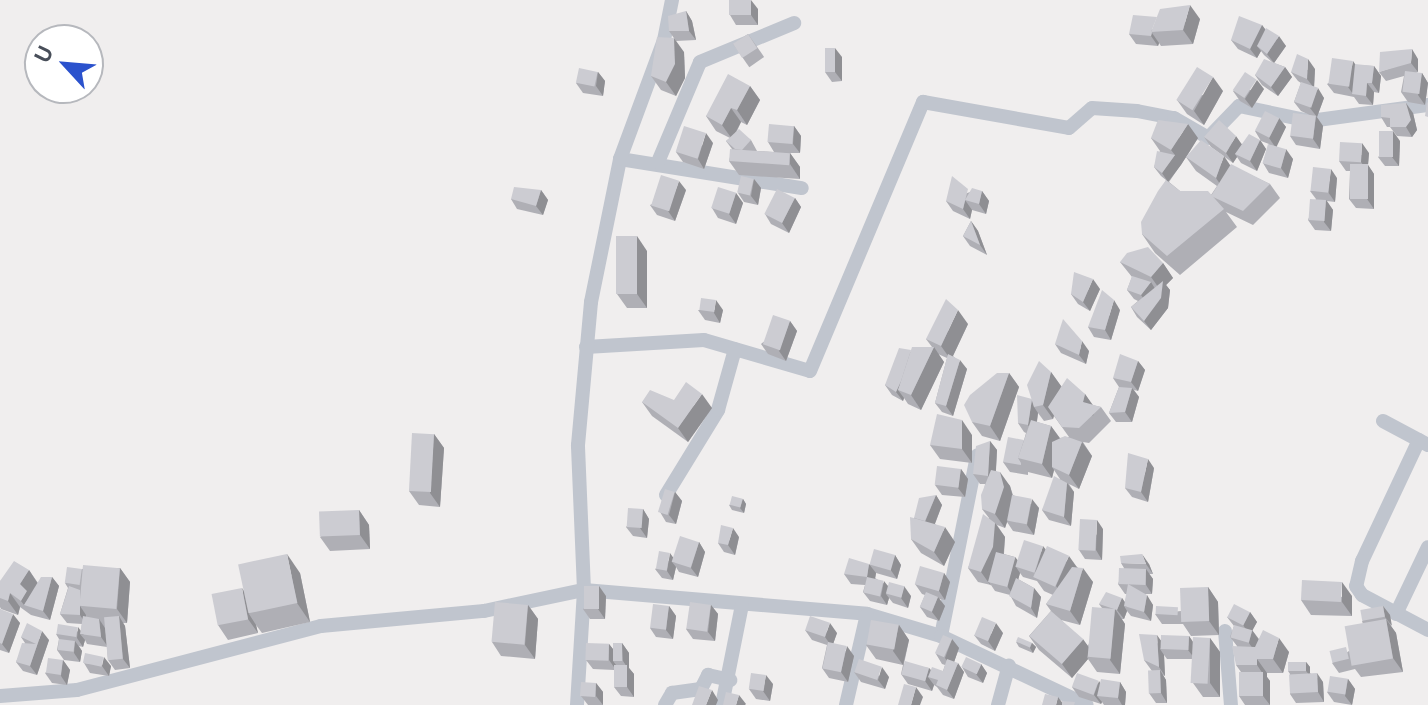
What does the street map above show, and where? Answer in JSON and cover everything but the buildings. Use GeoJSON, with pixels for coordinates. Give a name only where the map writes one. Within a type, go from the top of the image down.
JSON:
{"type":"FeatureCollection","features":[{"type":"Feature","properties":{"kind":"street"},"geometry":{"type":"LineString","coordinates":[[577,705],[584,590],[578,475],[586,347],[599,244],[620,159],[664,40],[672,0]]}},
{"type":"Feature","properties":{"kind":"street"},"geometry":{"type":"LineString","coordinates":[[658,162],[700,62],[794,23]]}},
{"type":"Feature","properties":{"kind":"street"},"geometry":{"type":"LineString","coordinates":[[586,347],[690,340],[735,349],[810,371],[923,102],[1069,128],[1092,108],[1137,111],[1174,118],[1208,138],[1239,106],[1310,121],[1428,105]]}},
{"type":"Feature","properties":{"kind":"street"},"geometry":{"type":"LineString","coordinates":[[620,159],[658,162],[802,188]]}},
{"type":"Feature","properties":{"kind":"street"},"geometry":{"type":"LineString","coordinates":[[666,495],[718,410],[735,349]]}},
{"type":"Feature","properties":{"kind":"street"},"geometry":{"type":"LineString","coordinates":[[1383,421],[1424,443],[1356,581],[1362,595],[1428,630]]}},
{"type":"Feature","properties":{"kind":"street"},"geometry":{"type":"LineString","coordinates":[[941,636],[979,448]]}},
{"type":"Feature","properties":{"kind":"street"},"geometry":{"type":"LineString","coordinates":[[1396,614],[1427,552]]}},
{"type":"Feature","properties":{"kind":"street"},"geometry":{"type":"LineString","coordinates":[[0,696],[77,690],[321,626],[484,611],[584,590],[867,614],[941,636],[1009,665],[1087,705]]}},
{"type":"Feature","properties":{"kind":"street"},"geometry":{"type":"LineString","coordinates":[[722,705],[730,680],[742,605]]}},
{"type":"Feature","properties":{"kind":"street"},"geometry":{"type":"LineString","coordinates":[[846,705],[867,614]]}},
{"type":"Feature","properties":{"kind":"street"},"geometry":{"type":"LineString","coordinates":[[1225,631],[1231,705]]}},
{"type":"Feature","properties":{"kind":"street"},"geometry":{"type":"LineString","coordinates":[[998,705],[1009,665]]}},
{"type":"Feature","properties":{"kind":"street"},"geometry":{"type":"LineString","coordinates":[[665,705],[672,693],[701,689],[708,675],[730,680]]}}]}
